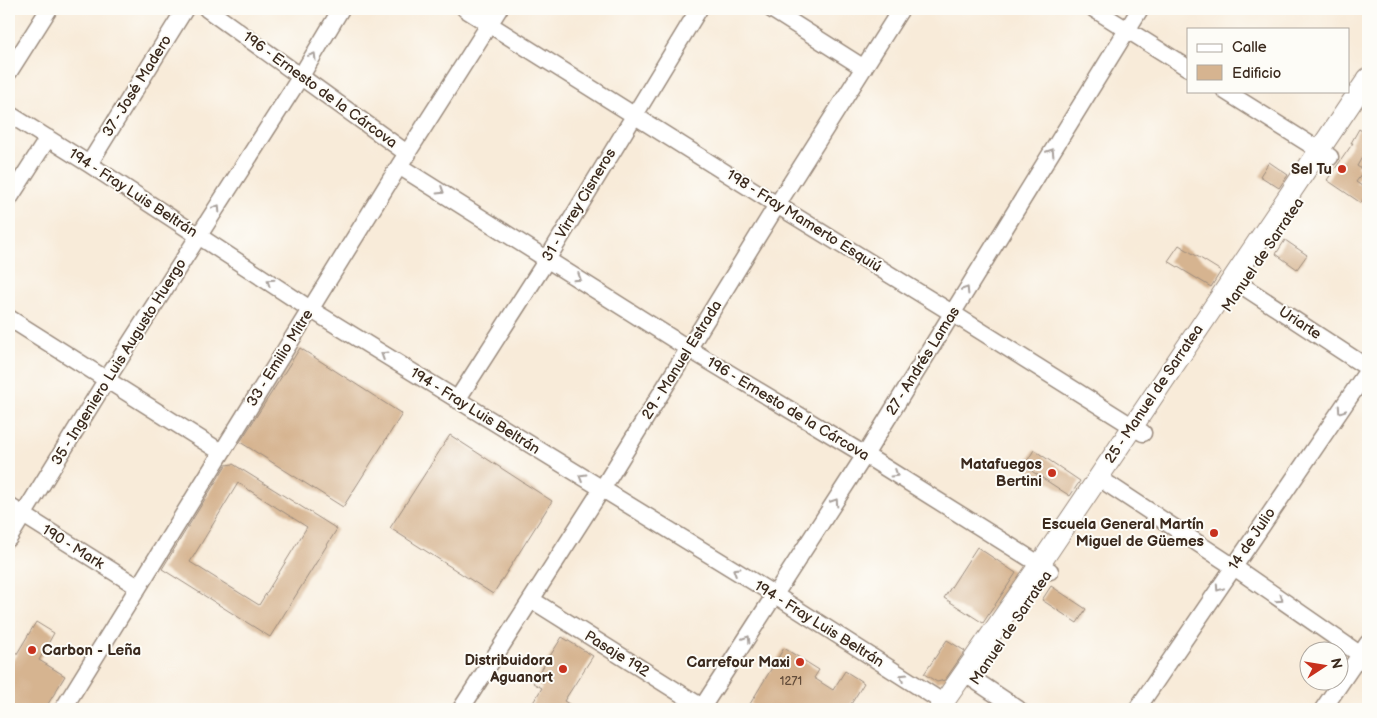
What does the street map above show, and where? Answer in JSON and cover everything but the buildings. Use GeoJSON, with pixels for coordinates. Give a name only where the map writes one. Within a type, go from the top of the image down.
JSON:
{"type":"FeatureCollection","features":[{"type":"Feature","properties":{"kind":"main road"},"geometry":{"type":"LineString","coordinates":[[1324,154],[1368,78]]}},
{"type":"Feature","properties":{"kind":"main road","name":"Manuel de Sarratea"},"geometry":{"type":"LineString","coordinates":[[946,707],[970,677],[1045,567],[1108,484],[1138,430],[1237,282],[1324,154],[1368,100]]}},
{"type":"Feature","properties":{"kind":"main road","name":"25 - Manuel de Sarratea"},"geometry":{"type":"LineString","coordinates":[[1045,567],[1138,430]]}},
{"type":"Feature","properties":{"kind":"street"},"geometry":{"type":"LineString","coordinates":[[9,72],[49,9]]}},
{"type":"Feature","properties":{"kind":"street","name":"37 - José Madero"},"geometry":{"type":"LineString","coordinates":[[88,164],[185,9]]}},
{"type":"Feature","properties":{"kind":"street","name":"196 - Ernesto de la Cárcova"},"geometry":{"type":"LineString","coordinates":[[207,9],[301,76],[403,160],[548,258],[689,349],[865,455],[1045,567]]}},
{"type":"Feature","properties":{"kind":"street","name":"35 - Ingeniero Luis Augusto Huergo"},"geometry":{"type":"LineString","coordinates":[[9,538],[107,379],[301,76],[341,9]]}},
{"type":"Feature","properties":{"kind":"street","name":"198 - Fray Mamerto Esquiú"},"geometry":{"type":"LineString","coordinates":[[465,9],[1138,430]]}},
{"type":"Feature","properties":{"kind":"street","name":"33 - Emilio Mitre"},"geometry":{"type":"LineString","coordinates":[[63,709],[310,309],[499,9]]}},
{"type":"Feature","properties":{"kind":"street","name":"31 - Virrey Cisneros"},"geometry":{"type":"LineString","coordinates":[[457,400],[548,258],[699,9]]}},
{"type":"Feature","properties":{"kind":"street"},"geometry":{"type":"LineString","coordinates":[[771,9],[864,68]]}},
{"type":"Feature","properties":{"kind":"street","name":"29 - Manuel Estrada"},"geometry":{"type":"LineString","coordinates":[[461,709],[602,489],[777,205],[902,9]]}},
{"type":"Feature","properties":{"kind":"street"},"geometry":{"type":"LineString","coordinates":[[1094,9],[1187,67]]}},
{"type":"Feature","properties":{"kind":"street","name":"27 - Andrés Lamas"},"geometry":{"type":"LineString","coordinates":[[702,708],[865,455],[1140,9]]}},
{"type":"Feature","properties":{"kind":"street"},"geometry":{"type":"LineString","coordinates":[[1227,92],[1324,154]]}},
{"type":"Feature","properties":{"kind":"street","name":"194 - Fray Luis Beltrán"},"geometry":{"type":"LineString","coordinates":[[9,114],[310,309],[775,595],[946,707]]}},
{"type":"Feature","properties":{"kind":"street"},"geometry":{"type":"LineString","coordinates":[[9,198],[48,138]]}},
{"type":"Feature","properties":{"kind":"street","name":"Uriarte"},"geometry":{"type":"LineString","coordinates":[[1237,282],[1368,369]]}},
{"type":"Feature","properties":{"kind":"street"},"geometry":{"type":"LineString","coordinates":[[9,318],[221,452]]}},
{"type":"Feature","properties":{"kind":"street","name":"14 de Julio"},"geometry":{"type":"LineString","coordinates":[[1137,709],[1368,369]]}},
{"type":"Feature","properties":{"kind":"street"},"geometry":{"type":"LineString","coordinates":[[1108,484],[1366,652],[1323,709]]}},
{"type":"Feature","properties":{"kind":"street","name":"190 - Mark"},"geometry":{"type":"LineString","coordinates":[[9,506],[138,587]]}},
{"type":"Feature","properties":{"kind":"street","name":"Pasaje 192"},"geometry":{"type":"LineString","coordinates":[[532,600],[702,708]]}},
{"type":"Feature","properties":{"kind":"street"},"geometry":{"type":"LineString","coordinates":[[970,677],[1018,709]]}},
{"type":"Feature","properties":{"kind":"place","name":"Sel Tu"},"geometry":{"type":"Point","coordinates":[1342,169]}},
{"type":"Feature","properties":{"kind":"place","name":"Matafuegos Bertini"},"geometry":{"type":"Point","coordinates":[1052,473]}},
{"type":"Feature","properties":{"kind":"place","name":"Escuela General Martín Miguel de Güemes"},"geometry":{"type":"Point","coordinates":[1214,533]}},
{"type":"Feature","properties":{"kind":"place","name":"Carbon - Leña"},"geometry":{"type":"Point","coordinates":[32,650]}},
{"type":"Feature","properties":{"kind":"place","name":"Carrefour Maxi"},"geometry":{"type":"Point","coordinates":[800,662]}},
{"type":"Feature","properties":{"kind":"place","name":"Distribuidora Aguanort"},"geometry":{"type":"Point","coordinates":[563,669]}}]}
